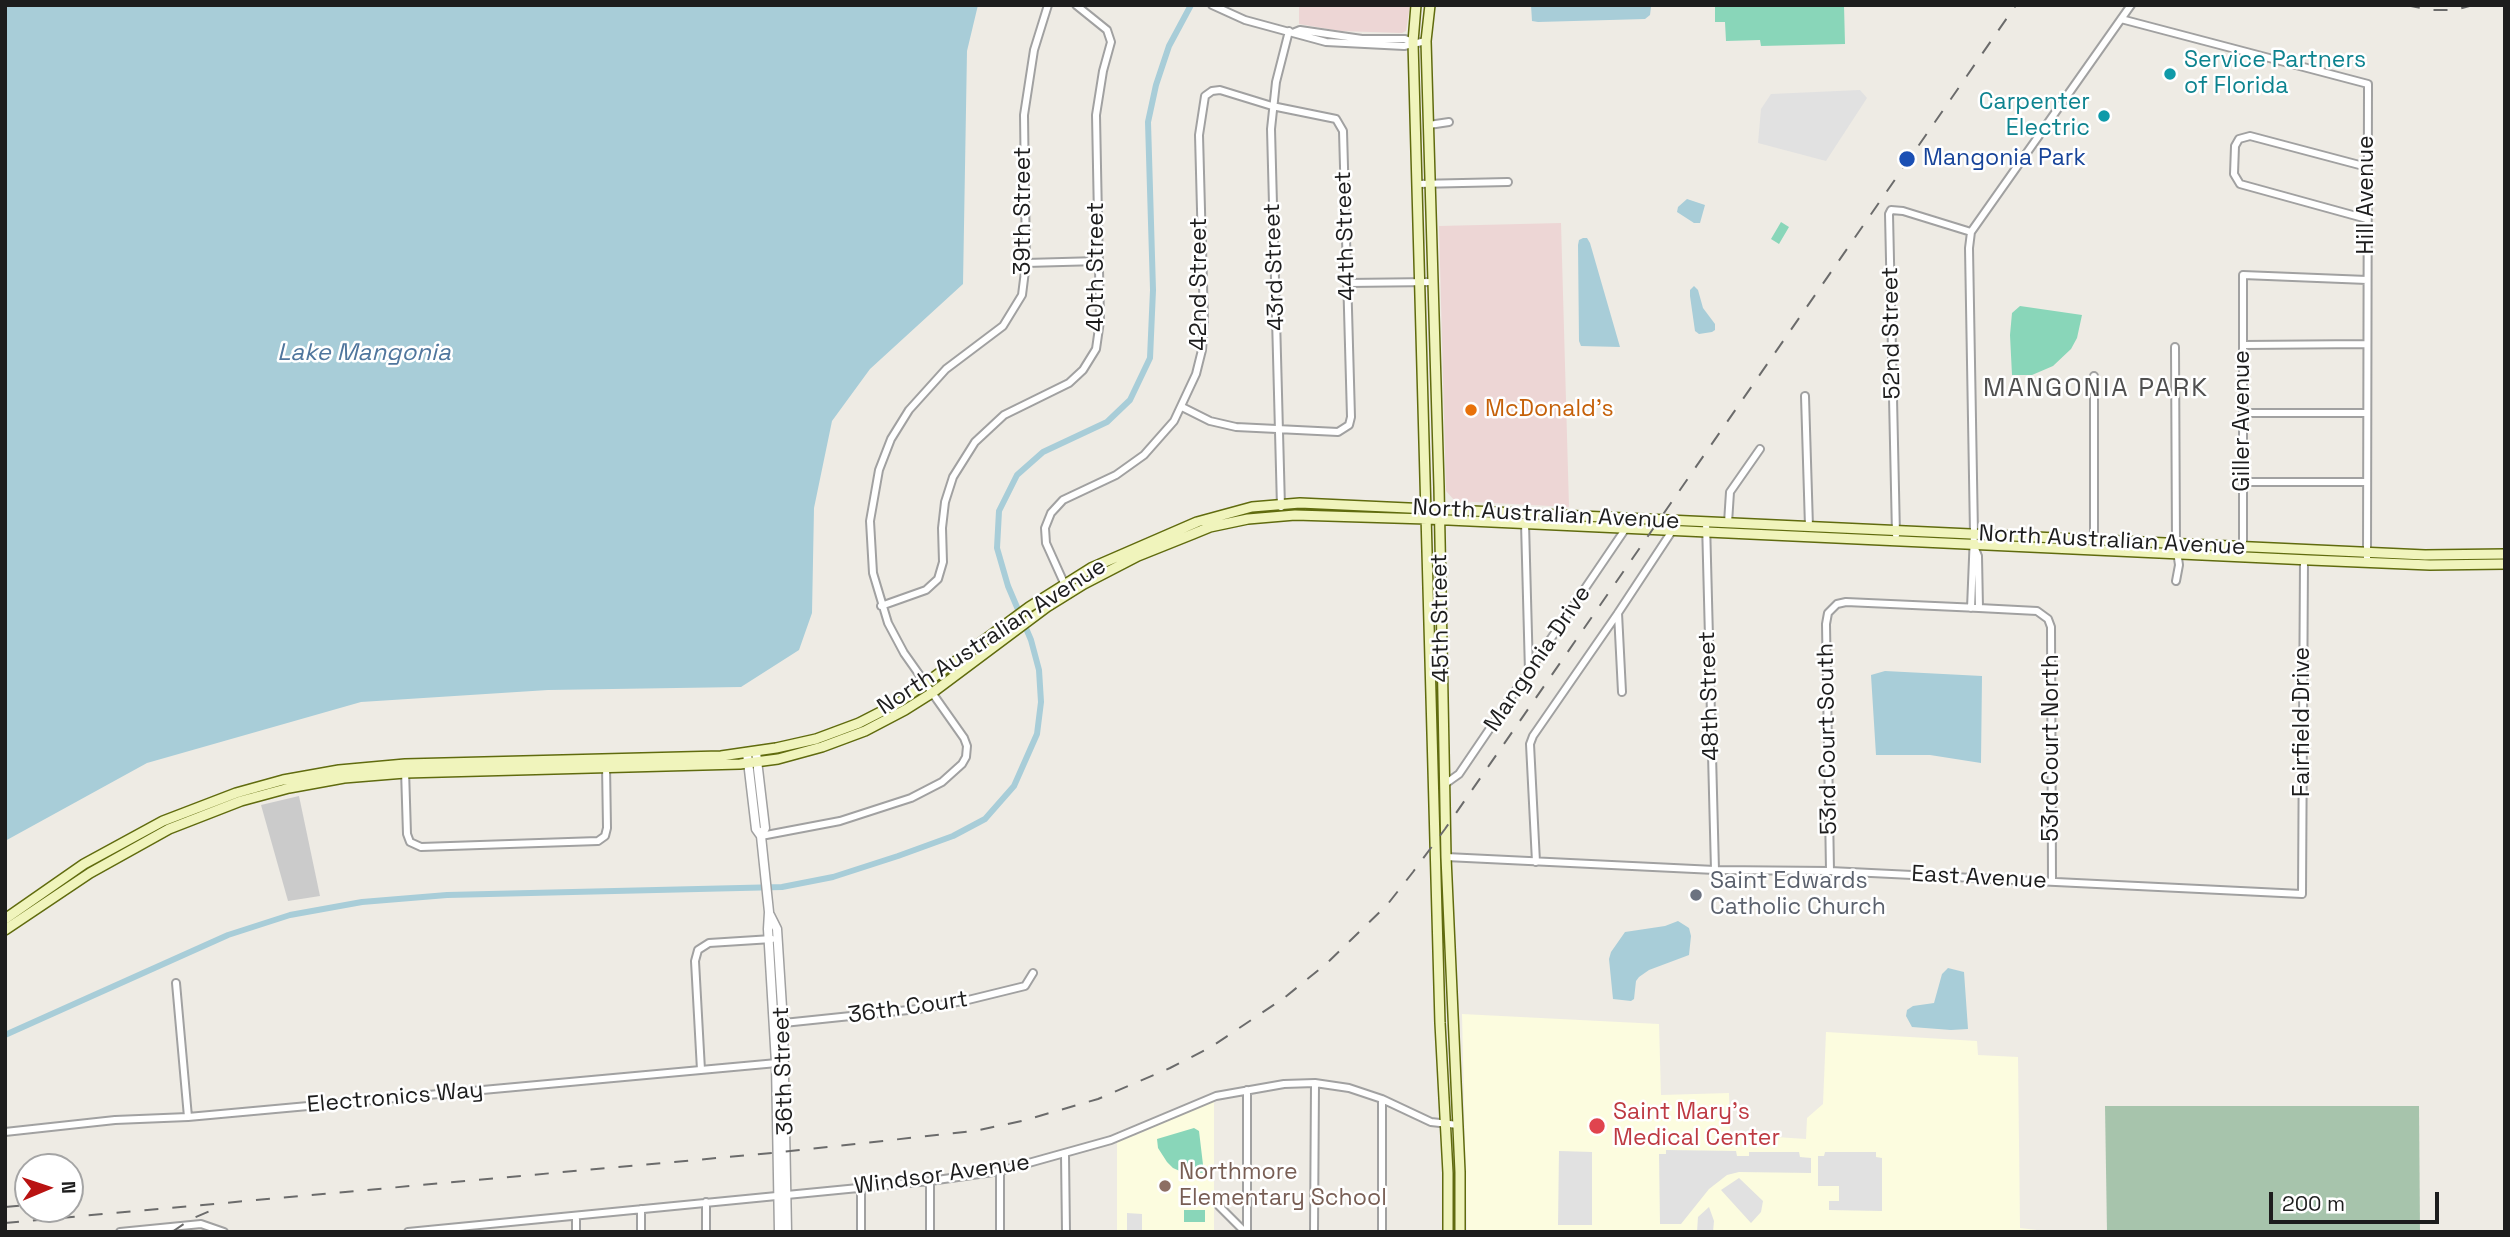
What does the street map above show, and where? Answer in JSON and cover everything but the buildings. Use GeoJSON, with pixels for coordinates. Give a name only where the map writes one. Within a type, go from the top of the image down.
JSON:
{"type":"FeatureCollection","features":[{"type":"Feature","properties":{"kind":"main road","name":"45th Street"},"geometry":{"type":"LineString","coordinates":[[1416,5],[1413,42],[1440,1023],[1447,1125],[1448,1232]]}},
{"type":"Feature","properties":{"kind":"main road","name":"45th Street"},"geometry":{"type":"LineString","coordinates":[[1430,5],[1426,41],[1446,857],[1460,1232]]}},
{"type":"Feature","properties":{"kind":"main road","name":"North Australian Avenue"},"geometry":{"type":"LineString","coordinates":[[5,919],[84,864],[132,837],[209,802],[310,774],[367,766],[405,769],[606,763],[753,763],[844,740],[885,721],[1014,632],[1066,589],[1115,556],[1233,510],[1281,503],[1525,523],[1672,530],[1728,523],[1781,530],[1809,527],[1896,535]]}},
{"type":"Feature","properties":{"kind":"main road","name":"North Australian Avenue"},"geometry":{"type":"LineString","coordinates":[[606,763],[751,752],[794,745],[838,731],[929,689],[1029,607],[1138,556],[1210,527],[1281,516],[1427,514]]}},
{"type":"Feature","properties":{"kind":"main road","name":"North Australian Avenue"},"geometry":{"type":"LineString","coordinates":[[1438,515],[1679,521],[1706,527],[2430,560]]}},
{"type":"Feature","properties":{"kind":"main road","name":"North Australian Avenue"},"geometry":{"type":"LineString","coordinates":[[1973,539],[2094,540],[2176,549]]}},
{"type":"Feature","properties":{"kind":"main road"},"geometry":{"type":"LineString","coordinates":[[2430,560],[2505,554]]}},
{"type":"Feature","properties":{"kind":"main road"},"geometry":{"type":"LineString","coordinates":[[2430,560],[2505,564]]}},
{"type":"Feature","properties":{"kind":"main road","name":"North Australian Avenue"},"geometry":{"type":"LineString","coordinates":[[5,930],[90,873],[138,845],[195,818],[241,801],[289,788],[405,769]]}},
{"type":"Feature","properties":{"kind":"street","name":"39th Street"},"geometry":{"type":"LineString","coordinates":[[761,836],[866,814],[931,789],[953,774],[965,761],[967,746],[895,639],[881,606],[873,573],[869,538],[874,487],[885,454],[904,417],[933,380],[997,332],[1010,317],[1022,295],[1026,263],[1024,115],[1034,50],[1048,5]]}},
{"type":"Feature","properties":{"kind":"street","name":"40th Street"},"geometry":{"type":"LineString","coordinates":[[881,606],[926,590],[940,575],[943,562],[942,528],[945,502],[960,463],[975,442],[993,423],[1011,411],[1069,383],[1089,362],[1096,349],[1100,330],[1096,115],[1111,37],[1107,30],[1076,5]]}},
{"type":"Feature","properties":{"kind":"street"},"geometry":{"type":"LineString","coordinates":[[1212,5],[1245,20],[1312,39],[1344,44],[1404,46],[1426,41]]}},
{"type":"Feature","properties":{"kind":"street"},"geometry":{"type":"LineString","coordinates":[[1975,608],[1978,556],[1973,539],[1969,248],[1971,232],[2131,5]]}},
{"type":"Feature","properties":{"kind":"street","name":"Hill Avenue"},"geometry":{"type":"LineString","coordinates":[[2121,19],[2368,84],[2367,557]]}},
{"type":"Feature","properties":{"kind":"street"},"geometry":{"type":"LineString","coordinates":[[1292,32],[1300,30],[1362,39],[1405,39],[1413,42]]}},
{"type":"Feature","properties":{"kind":"street","name":"43rd Street"},"geometry":{"type":"LineString","coordinates":[[1281,516],[1272,106],[1292,32]]}},
{"type":"Feature","properties":{"kind":"street"},"geometry":{"type":"LineString","coordinates":[[1327,34],[1344,44]]}},
{"type":"Feature","properties":{"kind":"street","name":"42nd Street"},"geometry":{"type":"LineString","coordinates":[[1066,589],[1046,542],[1046,524],[1053,509],[1067,497],[1116,475],[1144,455],[1164,435],[1182,407],[1196,374],[1203,339],[1199,135],[1202,102],[1208,93],[1216,90],[1272,106]]}},
{"type":"Feature","properties":{"kind":"street","name":"44th Street"},"geometry":{"type":"LineString","coordinates":[[1272,106],[1332,117],[1339,121],[1343,131],[1348,284],[1350,421],[1346,428],[1338,432],[1279,429]]}},
{"type":"Feature","properties":{"kind":"street"},"geometry":{"type":"LineString","coordinates":[[1429,125],[1449,122]]}},
{"type":"Feature","properties":{"kind":"street"},"geometry":{"type":"LineString","coordinates":[[2367,167],[2250,136],[2242,137],[2235,146],[2235,178],[2240,184],[2367,219]]}},
{"type":"Feature","properties":{"kind":"street"},"geometry":{"type":"LineString","coordinates":[[1417,184],[1508,182]]}},
{"type":"Feature","properties":{"kind":"street","name":"52nd Street"},"geometry":{"type":"LineString","coordinates":[[1896,535],[1889,214],[1891,210],[1903,211],[1971,232]]}},
{"type":"Feature","properties":{"kind":"street"},"geometry":{"type":"LineString","coordinates":[[1026,263],[1099,261]]}},
{"type":"Feature","properties":{"kind":"street","name":"Giller Avenue"},"geometry":{"type":"LineString","coordinates":[[2243,552],[2242,275],[2367,280]]}},
{"type":"Feature","properties":{"kind":"street"},"geometry":{"type":"LineString","coordinates":[[1348,284],[1433,282]]}},
{"type":"Feature","properties":{"kind":"street"},"geometry":{"type":"LineString","coordinates":[[2243,345],[2367,344]]}},
{"type":"Feature","properties":{"kind":"street"},"geometry":{"type":"LineString","coordinates":[[2175,347],[2176,549]]}},
{"type":"Feature","properties":{"kind":"street"},"geometry":{"type":"LineString","coordinates":[[2094,540],[2095,376]]}},
{"type":"Feature","properties":{"kind":"street"},"geometry":{"type":"LineString","coordinates":[[1805,396],[1809,527]]}},
{"type":"Feature","properties":{"kind":"street"},"geometry":{"type":"LineString","coordinates":[[1182,407],[1223,425],[1279,429]]}},
{"type":"Feature","properties":{"kind":"street"},"geometry":{"type":"LineString","coordinates":[[2243,413],[2367,413]]}},
{"type":"Feature","properties":{"kind":"street"},"geometry":{"type":"LineString","coordinates":[[1728,523],[1730,492],[1760,449]]}},
{"type":"Feature","properties":{"kind":"street"},"geometry":{"type":"LineString","coordinates":[[2243,482],[2367,482]]}},
{"type":"Feature","properties":{"kind":"street"},"geometry":{"type":"LineString","coordinates":[[1536,862],[1530,744],[1532,736],[1679,521]]}},
{"type":"Feature","properties":{"kind":"street"},"geometry":{"type":"LineString","coordinates":[[1525,523],[1529,674]]}},
{"type":"Feature","properties":{"kind":"street","name":"48th Street"},"geometry":{"type":"LineString","coordinates":[[1706,527],[1715,870]]}},
{"type":"Feature","properties":{"kind":"street","name":"Mangonia Drive"},"geometry":{"type":"LineString","coordinates":[[1445,784],[1459,774],[1626,528]]}},
{"type":"Feature","properties":{"kind":"street","name":"Fairfield Drive"},"geometry":{"type":"LineString","coordinates":[[2302,894],[2304,554]]}},
{"type":"Feature","properties":{"kind":"street","name":"53rd Court South"},"geometry":{"type":"LineString","coordinates":[[1830,871],[1826,621],[1830,609],[1846,602],[1975,608]]}},
{"type":"Feature","properties":{"kind":"street","name":"53rd Court North"},"geometry":{"type":"LineString","coordinates":[[1975,608],[2033,611],[2045,615],[2051,627],[2052,881]]}},
{"type":"Feature","properties":{"kind":"street"},"geometry":{"type":"LineString","coordinates":[[1618,613],[1622,691]]}},
{"type":"Feature","properties":{"kind":"street","name":"36th Street"},"geometry":{"type":"LineString","coordinates":[[751,752],[765,828],[761,836],[779,1023],[787,1232]]}},
{"type":"Feature","properties":{"kind":"street"},"geometry":{"type":"LineString","coordinates":[[405,769],[407,834],[410,842],[417,846],[594,842],[602,839],[606,832],[606,763]]}},
{"type":"Feature","properties":{"kind":"street","name":"East Avenue"},"geometry":{"type":"LineString","coordinates":[[1446,857],[1715,870],[1830,871],[2302,894]]}},
{"type":"Feature","properties":{"kind":"street"},"geometry":{"type":"LineString","coordinates":[[701,1070],[695,961],[698,950],[709,943],[773,939]]}},
{"type":"Feature","properties":{"kind":"street","name":"36th Court"},"geometry":{"type":"LineString","coordinates":[[779,1023],[918,1009],[968,1000],[1025,986],[1032,973]]}},
{"type":"Feature","properties":{"kind":"street"},"geometry":{"type":"LineString","coordinates":[[176,984],[188,1117]]}},
{"type":"Feature","properties":{"kind":"street","name":"Electronics Way"},"geometry":{"type":"LineString","coordinates":[[5,1132],[115,1120],[188,1117],[781,1063]]}},
{"type":"Feature","properties":{"kind":"street"},"geometry":{"type":"LineString","coordinates":[[1314,1232],[1315,1083]]}},
{"type":"Feature","properties":{"kind":"street","name":"Windsor Avenue"},"geometry":{"type":"LineString","coordinates":[[408,1232],[930,1181],[1000,1171],[1065,1155],[1134,1132],[1216,1096],[1283,1084],[1315,1083],[1349,1088],[1382,1099],[1431,1122],[1458,1125]]}},
{"type":"Feature","properties":{"kind":"street"},"geometry":{"type":"LineString","coordinates":[[1246,1232],[1247,1090]]}},
{"type":"Feature","properties":{"kind":"street"},"geometry":{"type":"LineString","coordinates":[[1382,1099],[1382,1232]]}},
{"type":"Feature","properties":{"kind":"street"},"geometry":{"type":"LineString","coordinates":[[1065,1155],[1066,1232]]}},
{"type":"Feature","properties":{"kind":"street"},"geometry":{"type":"LineString","coordinates":[[1000,1171],[1000,1232]]}},
{"type":"Feature","properties":{"kind":"street"},"geometry":{"type":"LineString","coordinates":[[930,1181],[930,1232]]}},
{"type":"Feature","properties":{"kind":"street"},"geometry":{"type":"LineString","coordinates":[[861,1187],[861,1232]]}},
{"type":"Feature","properties":{"kind":"street","name":"36th Street"},"geometry":{"type":"LineString","coordinates":[[779,1232],[784,1194]]}},
{"type":"Feature","properties":{"kind":"street"},"geometry":{"type":"LineString","coordinates":[[706,1202],[706,1232]]}},
{"type":"Feature","properties":{"kind":"street"},"geometry":{"type":"LineString","coordinates":[[1219,1206],[1246,1232]]}},
{"type":"Feature","properties":{"kind":"street"},"geometry":{"type":"LineString","coordinates":[[641,1209],[641,1232]]}},
{"type":"Feature","properties":{"kind":"street"},"geometry":{"type":"LineString","coordinates":[[576,1216],[576,1232]]}},
{"type":"Feature","properties":{"kind":"street"},"geometry":{"type":"LineString","coordinates":[[510,1223],[510,1232]]}},
{"type":"Feature","properties":{"kind":"street"},"geometry":{"type":"LineString","coordinates":[[120,1232],[201,1228],[224,1232]]}},
{"type":"Feature","properties":{"kind":"shaded area"},"geometry":{"type":"Polygon","coordinates":[[[1299,5],[1410,5],[1406,31],[1402,33],[1340,31],[1299,24],[1299,5]]]}},
{"type":"Feature","properties":{"kind":"shaded area"},"geometry":{"type":"Polygon","coordinates":[[[1860,90],[1867,98],[1826,161],[1758,143],[1761,109],[1771,94],[1860,90]]]}},
{"type":"Feature","properties":{"kind":"shaded area"},"geometry":{"type":"Polygon","coordinates":[[[1561,223],[1569,507],[1455,501],[1446,491],[1439,226],[1561,223]]]}},
{"type":"Feature","properties":{"kind":"shaded area"},"geometry":{"type":"Polygon","coordinates":[[[299,796],[320,896],[288,901],[261,805],[299,796]]]}},
{"type":"Feature","properties":{"kind":"shaded area","name":"Saint Mary's Medical Center"},"geometry":{"type":"Polygon","coordinates":[[[1462,1014],[1659,1024],[1661,1095],[1729,1093],[1730,1134],[1806,1139],[1807,1118],[1823,1104],[1826,1032],[1977,1041],[1978,1055],[2018,1057],[2020,1228],[2054,1232],[1467,1232],[1462,1014]]]}},
{"type":"Feature","properties":{"kind":"shaded area","name":"Northmore Elementary School"},"geometry":{"type":"Polygon","coordinates":[[[1214,1100],[1214,1232],[1117,1232],[1117,1141],[1214,1100]]]}},
{"type":"Feature","properties":{"kind":"shaded area"},"geometry":{"type":"Polygon","coordinates":[[[2105,1106],[2419,1106],[2420,1232],[2107,1232],[2105,1106]]]}},
{"type":"Feature","properties":{"kind":"shaded area"},"geometry":{"type":"Polygon","coordinates":[[[1666,1150],[1736,1151],[1737,1156],[1749,1156],[1749,1152],[1799,1152],[1800,1157],[1811,1158],[1811,1173],[1739,1172],[1727,1175],[1709,1189],[1681,1224],[1660,1224],[1659,1154],[1666,1154],[1666,1150]]]}},
{"type":"Feature","properties":{"kind":"shaded area"},"geometry":{"type":"Polygon","coordinates":[[[1559,1151],[1592,1152],[1592,1225],[1558,1225],[1559,1151]]]}},
{"type":"Feature","properties":{"kind":"shaded area"},"geometry":{"type":"Polygon","coordinates":[[[1825,1152],[1876,1152],[1876,1157],[1882,1158],[1882,1211],[1829,1210],[1829,1201],[1839,1201],[1839,1186],[1818,1186],[1818,1156],[1824,1156],[1825,1152]]]}},
{"type":"Feature","properties":{"kind":"shaded area"},"geometry":{"type":"Polygon","coordinates":[[[1739,1178],[1763,1201],[1761,1212],[1751,1223],[1721,1190],[1739,1178]]]}},
{"type":"Feature","properties":{"kind":"shaded area"},"geometry":{"type":"Polygon","coordinates":[[[1709,1207],[1714,1221],[1713,1232],[1697,1232],[1698,1217],[1709,1207]]]}},
{"type":"Feature","properties":{"kind":"shaded area"},"geometry":{"type":"Polygon","coordinates":[[[1127,1213],[1142,1214],[1142,1232],[1127,1232],[1127,1213]]]}},
{"type":"Feature","properties":{"kind":"green space"},"geometry":{"type":"Polygon","coordinates":[[[1715,5],[1844,5],[1845,44],[1761,46],[1760,40],[1726,41],[1725,22],[1715,22],[1715,5]]]}},
{"type":"Feature","properties":{"kind":"green space"},"geometry":{"type":"Polygon","coordinates":[[[1781,222],[1789,227],[1779,244],[1771,239],[1781,222]]]}},
{"type":"Feature","properties":{"kind":"green space"},"geometry":{"type":"Polygon","coordinates":[[[2020,306],[2082,315],[2077,338],[2071,349],[2053,366],[2032,375],[2012,375],[2012,313],[2020,306]]]}},
{"type":"Feature","properties":{"kind":"green space"},"geometry":{"type":"Polygon","coordinates":[[[1194,1128],[1199,1131],[1204,1173],[1182,1172],[1173,1168],[1158,1148],[1157,1139],[1194,1128]]]}},
{"type":"Feature","properties":{"kind":"green space"},"geometry":{"type":"Polygon","coordinates":[[[1184,1210],[1205,1210],[1205,1222],[1184,1222],[1184,1210]]]}},
{"type":"Feature","properties":{"kind":"water","name":"Lake Mangonia"},"geometry":{"type":"Polygon","coordinates":[[[5,5],[978,5],[967,51],[963,284],[870,369],[832,421],[814,508],[812,613],[799,650],[741,687],[548,690],[361,702],[147,763],[5,841],[5,5]]]}},
{"type":"Feature","properties":{"kind":"water"},"geometry":{"type":"Polygon","coordinates":[[[1531,5],[1651,7],[1650,15],[1645,19],[1538,22],[1532,21],[1531,5]]]}},
{"type":"Feature","properties":{"kind":"water"},"geometry":{"type":"Polygon","coordinates":[[[1687,199],[1705,205],[1700,223],[1694,223],[1677,212],[1678,207],[1687,199]]]}},
{"type":"Feature","properties":{"kind":"water"},"geometry":{"type":"Polygon","coordinates":[[[1583,238],[1587,238],[1590,243],[1620,347],[1581,346],[1579,341],[1578,245],[1583,238]]]}},
{"type":"Feature","properties":{"kind":"water"},"geometry":{"type":"Polygon","coordinates":[[[1694,286],[1698,290],[1703,308],[1715,324],[1715,330],[1712,332],[1699,334],[1695,331],[1690,296],[1690,290],[1694,286]]]}},
{"type":"Feature","properties":{"kind":"water"},"geometry":{"type":"Polygon","coordinates":[[[1885,671],[1982,676],[1981,763],[1930,755],[1876,755],[1871,675],[1885,671]]]}},
{"type":"Feature","properties":{"kind":"water"},"geometry":{"type":"Polygon","coordinates":[[[1678,921],[1689,928],[1689,955],[1649,970],[1639,977],[1634,999],[1631,1001],[1613,999],[1609,959],[1625,932],[1665,926],[1678,921]]]}},
{"type":"Feature","properties":{"kind":"water"},"geometry":{"type":"Polygon","coordinates":[[[1948,968],[1964,972],[1968,1029],[1912,1027],[1906,1016],[1907,1010],[1913,1006],[1934,1003],[1942,974],[1948,968]]]}},
{"type":"Feature","properties":{"kind":"waterway"},"geometry":{"type":"LineString","coordinates":[[5,1035],[228,935],[290,915],[362,902],[447,895],[782,887],[833,877],[898,856],[953,836],[985,819],[1014,786],[1037,734],[1041,702],[1039,670],[1031,640],[1008,586],[997,548],[999,511],[1017,475],[1043,452],[1107,422],[1130,400],[1150,358],[1153,290],[1148,122],[1156,85],[1169,46],[1191,5]]}},
{"type":"Feature","properties":{"kind":"railway"},"geometry":{"type":"LineString","coordinates":[[5,1223],[772,1153],[974,1131],[1022,1121],[1098,1099],[1211,1047],[1284,998],[1326,964],[1387,905],[1413,872],[2016,5]]}},
{"type":"Feature","properties":{"kind":"railway"},"geometry":{"type":"LineString","coordinates":[[2406,5],[2431,10],[2455,10],[2473,5]]}},
{"type":"Feature","properties":{"kind":"railway"},"geometry":{"type":"LineString","coordinates":[[5,1207],[14,1206]]}},
{"type":"Feature","properties":{"kind":"railway"},"geometry":{"type":"LineString","coordinates":[[172,1232],[191,1219],[215,1209]]}},
{"type":"Feature","properties":{"kind":"place","name":"Service Partners of Florida"},"geometry":{"type":"Point","coordinates":[2170,74]}},
{"type":"Feature","properties":{"kind":"place","name":"Carpenter Electric"},"geometry":{"type":"Point","coordinates":[2104,116]}},
{"type":"Feature","properties":{"kind":"place","name":"Mangonia Park"},"geometry":{"type":"Point","coordinates":[1907,159]}},
{"type":"Feature","properties":{"kind":"place","name":"McDonald's"},"geometry":{"type":"Point","coordinates":[1471,410]}},
{"type":"Feature","properties":{"kind":"place","name":"Saint Edwards Catholic Church"},"geometry":{"type":"Point","coordinates":[1696,895]}},
{"type":"Feature","properties":{"kind":"place","name":"Saint Mary's Medical Center"},"geometry":{"type":"Point","coordinates":[1597,1126]}},
{"type":"Feature","properties":{"kind":"place","name":"Northmore Elementary School"},"geometry":{"type":"Point","coordinates":[1165,1186]}},
{"type":"Feature","properties":{"kind":"district","name":"MANGONIA PARK"},"geometry":{"type":"Point","coordinates":[2096,389]}}]}
